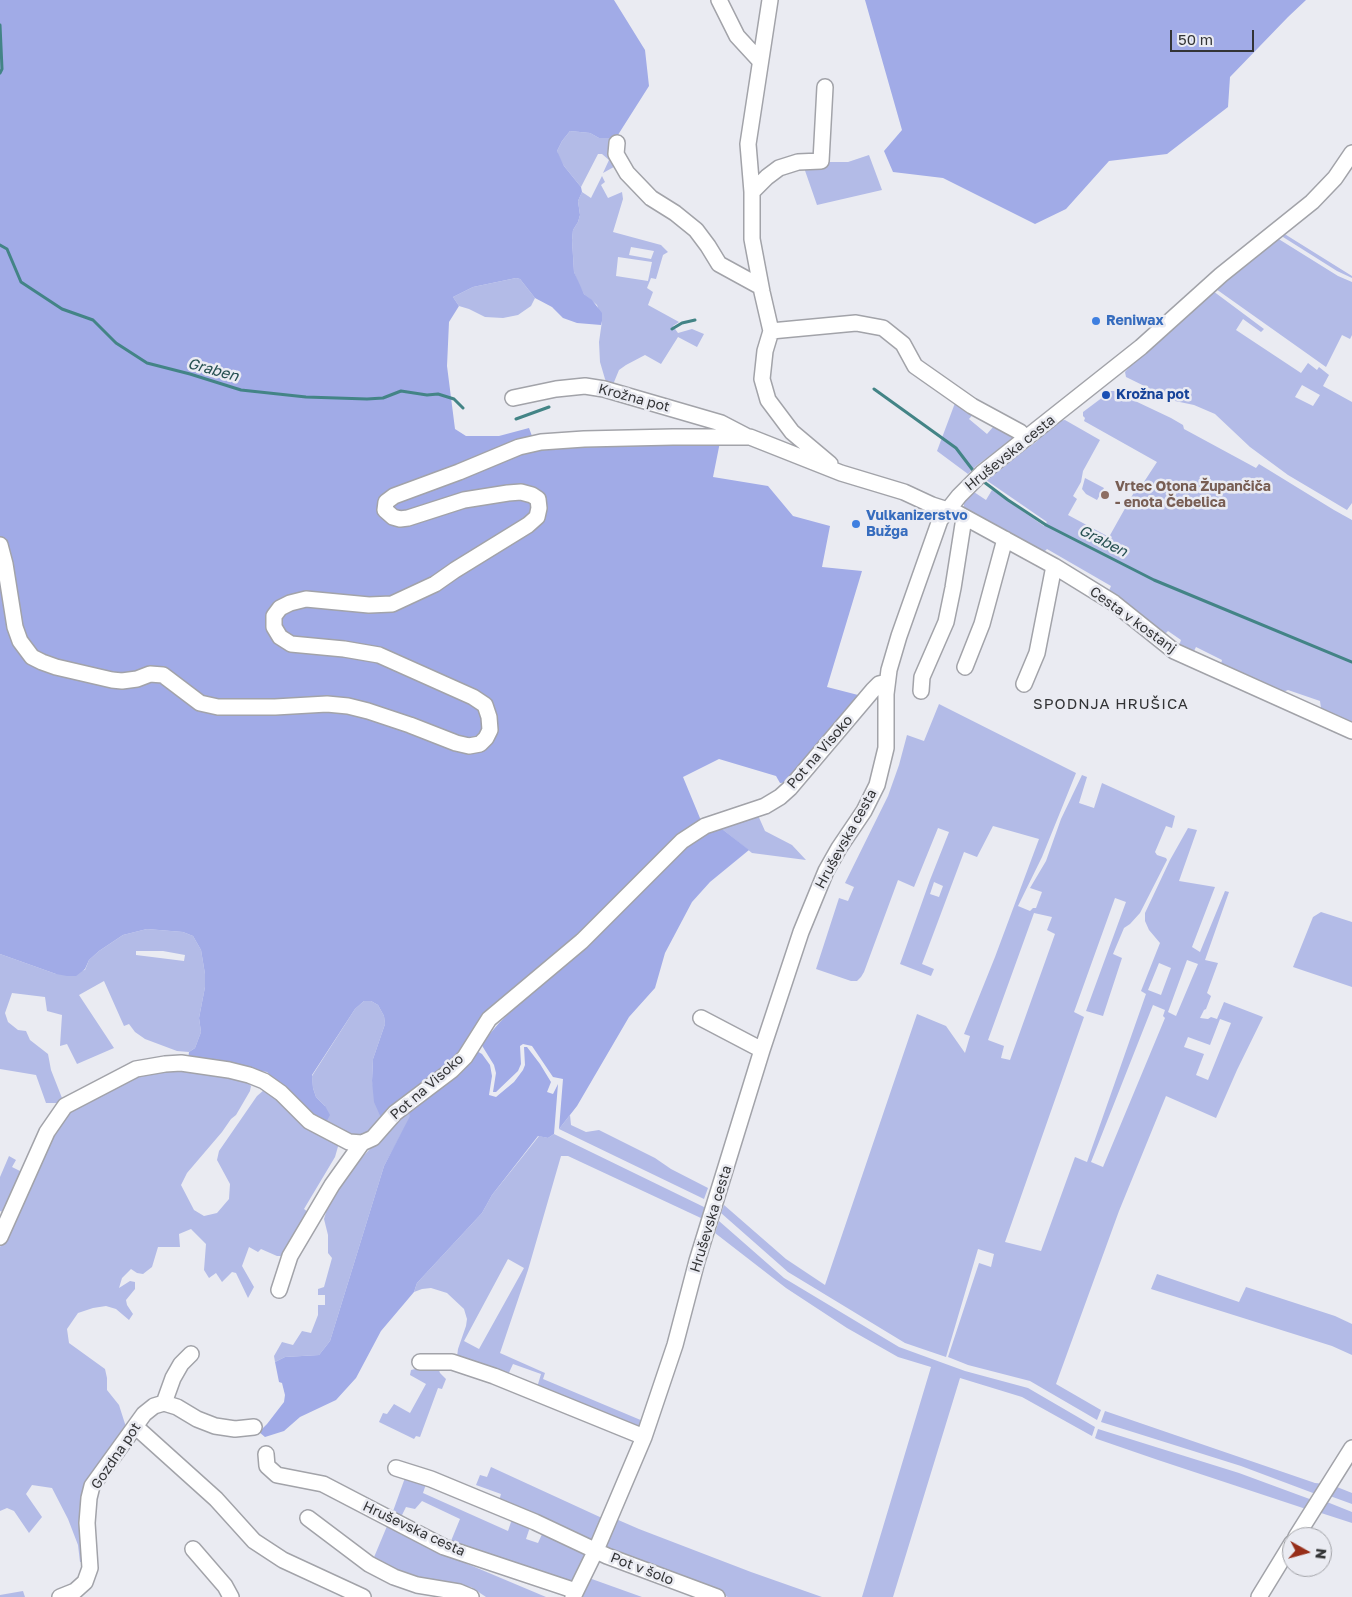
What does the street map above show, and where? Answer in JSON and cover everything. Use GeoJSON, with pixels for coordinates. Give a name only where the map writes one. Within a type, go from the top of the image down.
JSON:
{"type":"FeatureCollection","features":[{"type":"Feature","properties":{"kind":"street"},"geometry":{"type":"LineString","coordinates":[[719,0],[737,36],[760,61]]}},
{"type":"Feature","properties":{"kind":"street","name":"Krožna pot"},"geometry":{"type":"LineString","coordinates":[[770,0],[748,144],[752,192],[752,239],[771,331],[765,351],[762,379],[768,400],[792,432],[840,473]]}},
{"type":"Feature","properties":{"kind":"street"},"geometry":{"type":"LineString","coordinates":[[752,192],[767,177],[780,168],[798,162],[822,161],[825,87]]}},
{"type":"Feature","properties":{"kind":"street"},"geometry":{"type":"LineString","coordinates":[[617,143],[616,154],[627,173],[651,198],[675,213],[696,230],[719,264],[761,287]]}},
{"type":"Feature","properties":{"kind":"street","name":"Hruševska cesta"},"geometry":{"type":"LineString","coordinates":[[266,1454],[268,1466],[277,1475],[323,1484],[444,1547],[575,1594],[596,1550],[644,1437],[675,1345],[697,1261],[798,939],[820,883],[877,785],[886,748],[887,682],[892,657],[936,530],[947,510],[978,476],[1141,347],[1222,275],[1312,202],[1335,178],[1352,153]]}},
{"type":"Feature","properties":{"kind":"street"},"geometry":{"type":"LineString","coordinates":[[771,331],[856,323],[883,328],[902,344],[915,366],[972,406],[1020,432],[1026,438]]}},
{"type":"Feature","properties":{"kind":"street","name":"Krožna pot"},"geometry":{"type":"LineString","coordinates":[[513,398],[556,389],[585,386],[595,388],[721,423],[750,438],[840,473],[904,492],[947,510]]}},
{"type":"Feature","properties":{"kind":"street","name":"Krožna pot"},"geometry":{"type":"LineString","coordinates":[[0,545],[15,627],[20,641],[32,657],[42,662],[98,678],[122,681],[137,679],[150,674],[163,675],[200,702],[218,707],[275,707],[327,704],[348,706],[368,711],[469,746],[480,744],[490,730],[489,717],[485,705],[473,697],[379,656],[344,649],[291,644],[280,637],[274,627],[274,616],[280,608],[306,599],[369,605],[392,604],[435,584],[528,525],[537,517],[538,499],[522,492],[464,500],[416,516],[400,519],[389,515],[385,510],[388,500],[394,496],[460,472],[519,447],[541,442],[674,437],[750,438]]}},
{"type":"Feature","properties":{"kind":"street","name":"Cesta v kostanj"},"geometry":{"type":"LineString","coordinates":[[947,510],[956,513],[1054,566],[1114,603],[1174,651],[1352,731]]}},
{"type":"Feature","properties":{"kind":"street"},"geometry":{"type":"LineString","coordinates":[[921,691],[922,677],[946,622],[964,518]]}},
{"type":"Feature","properties":{"kind":"street"},"geometry":{"type":"LineString","coordinates":[[964,667],[982,624],[1005,539]]}},
{"type":"Feature","properties":{"kind":"street"},"geometry":{"type":"LineString","coordinates":[[1024,684],[1036,653],[1054,566]]}},
{"type":"Feature","properties":{"kind":"street","name":"Pot na Visoko"},"geometry":{"type":"LineString","coordinates":[[362,1143],[372,1138],[395,1113],[452,1070],[465,1057],[489,1019],[582,942],[682,841],[705,826],[765,806],[780,797],[790,788],[873,690],[879,684],[887,682]]}},
{"type":"Feature","properties":{"kind":"street"},"geometry":{"type":"LineString","coordinates":[[700,1018],[762,1050]]}},
{"type":"Feature","properties":{"kind":"street"},"geometry":{"type":"LineString","coordinates":[[0,1237],[47,1132],[66,1106],[136,1069],[181,1063],[249,1075],[264,1081],[281,1093],[309,1121],[349,1142],[362,1143]]}},
{"type":"Feature","properties":{"kind":"street"},"geometry":{"type":"LineString","coordinates":[[279,1290],[290,1256],[332,1185],[362,1143]]}},
{"type":"Feature","properties":{"kind":"street"},"geometry":{"type":"LineString","coordinates":[[190,1354],[181,1364],[173,1378],[164,1403],[177,1406],[197,1419],[215,1426],[235,1429],[254,1428]]}},
{"type":"Feature","properties":{"kind":"street"},"geometry":{"type":"LineString","coordinates":[[420,1362],[452,1362],[494,1376],[644,1437]]}},
{"type":"Feature","properties":{"kind":"street","name":"Gozdna pot"},"geometry":{"type":"LineString","coordinates":[[60,1597],[75,1591],[85,1582],[90,1568],[87,1523],[92,1486],[144,1414],[154,1406],[164,1403]]}},
{"type":"Feature","properties":{"kind":"street"},"geometry":{"type":"LineString","coordinates":[[136,1427],[216,1499],[254,1541],[282,1560],[363,1597]]}},
{"type":"Feature","properties":{"kind":"street"},"geometry":{"type":"LineString","coordinates":[[1302,1527],[1352,1448]]}},
{"type":"Feature","properties":{"kind":"street","name":"Pot v šolo"},"geometry":{"type":"LineString","coordinates":[[396,1468],[439,1482],[596,1550],[717,1597]]}},
{"type":"Feature","properties":{"kind":"street"},"geometry":{"type":"LineString","coordinates":[[308,1518],[369,1564],[394,1577],[417,1584],[459,1592],[471,1597]]}},
{"type":"Feature","properties":{"kind":"street"},"geometry":{"type":"LineString","coordinates":[[193,1549],[225,1586],[231,1597]]}},
{"type":"Feature","properties":{"kind":"street"},"geometry":{"type":"LineString","coordinates":[[1259,1597],[1282,1559]]}},
{"type":"Feature","properties":{"kind":"shaded area"},"geometry":{"type":"Polygon","coordinates":[[[0,0],[614,0],[645,50],[649,86],[616,138],[599,138],[590,133],[570,131],[557,151],[564,166],[581,187],[582,192],[578,201],[580,215],[573,230],[572,240],[574,272],[584,294],[592,300],[602,313],[601,325],[577,323],[563,318],[552,307],[535,298],[520,279],[516,278],[473,287],[453,297],[459,306],[449,322],[447,366],[455,429],[466,436],[499,436],[529,428],[532,436],[516,442],[529,445],[720,442],[713,477],[768,486],[793,516],[830,526],[822,567],[862,571],[827,687],[862,696],[790,782],[780,783],[776,776],[719,759],[683,777],[702,823],[441,1071],[382,1120],[374,1102],[372,1081],[373,1059],[385,1024],[384,1016],[378,1005],[371,1001],[364,1001],[355,1009],[312,1075],[316,1097],[325,1106],[330,1115],[324,1126],[267,1072],[188,1060],[189,1052],[195,1048],[201,1032],[199,1018],[205,987],[201,950],[193,936],[183,932],[147,929],[123,935],[99,951],[89,960],[85,969],[76,976],[56,974],[0,954],[0,0]]]}},
{"type":"Feature","properties":{"kind":"shaded area"},"geometry":{"type":"Polygon","coordinates":[[[865,0],[1306,0],[1230,77],[1228,107],[1167,154],[1109,161],[1066,209],[1035,224],[943,178],[893,172],[884,151],[902,130],[865,0]]]}},
{"type":"Feature","properties":{"kind":"shaded area"},"geometry":{"type":"Polygon","coordinates":[[[570,131],[590,133],[599,138],[616,138],[621,163],[603,173],[609,160],[602,154],[598,154],[581,187],[564,166],[557,151],[570,131]]]}},
{"type":"Feature","properties":{"kind":"shaded area"},"geometry":{"type":"Polygon","coordinates":[[[869,155],[882,190],[817,205],[802,162],[848,162],[869,155]]]}},
{"type":"Feature","properties":{"kind":"shaded area"},"geometry":{"type":"Polygon","coordinates":[[[602,176],[605,182],[601,185],[608,198],[622,192],[623,199],[613,232],[661,245],[668,252],[663,255],[656,279],[651,278],[647,288],[653,292],[648,305],[679,322],[673,326],[678,333],[692,329],[704,334],[697,347],[678,337],[661,364],[645,355],[626,365],[619,370],[612,387],[608,385],[605,379],[600,362],[599,342],[602,321],[597,305],[584,294],[574,272],[572,240],[573,230],[580,215],[578,201],[582,192],[591,198],[602,176]],[[631,247],[629,255],[651,259],[654,251],[631,247]],[[618,257],[616,276],[648,281],[652,262],[618,257]]]}},
{"type":"Feature","properties":{"kind":"shaded area"},"geometry":{"type":"Polygon","coordinates":[[[1283,233],[1352,276],[1352,278],[1337,271],[1283,237],[1283,233]]]}},
{"type":"Feature","properties":{"kind":"shaded area"},"geometry":{"type":"Polygon","coordinates":[[[1277,238],[1338,276],[1352,282],[1352,335],[1350,339],[1342,335],[1326,367],[1216,289],[1277,238]]]}},
{"type":"Feature","properties":{"kind":"shaded area"},"geometry":{"type":"Polygon","coordinates":[[[516,278],[520,279],[535,298],[531,306],[518,315],[503,318],[485,317],[459,306],[453,297],[473,287],[516,278]]]}},
{"type":"Feature","properties":{"kind":"shaded area"},"geometry":{"type":"Polygon","coordinates":[[[1213,291],[1264,329],[1261,332],[1243,319],[1236,330],[1301,373],[1308,363],[1317,370],[1319,367],[1329,375],[1323,386],[1352,402],[1352,503],[1347,510],[1288,475],[1250,447],[1215,414],[1194,405],[1175,401],[1126,377],[1125,372],[1130,366],[1213,291]],[[1302,385],[1295,397],[1313,406],[1320,395],[1302,385]]]}},
{"type":"Feature","properties":{"kind":"shaded area"},"geometry":{"type":"Polygon","coordinates":[[[1111,391],[1171,418],[1183,425],[1184,429],[1256,468],[1259,464],[1352,520],[1352,724],[1321,708],[1320,701],[1288,690],[1283,692],[1220,668],[1222,660],[1196,647],[1192,655],[1179,646],[1181,640],[1168,631],[1164,635],[1108,593],[1111,586],[1047,549],[1043,553],[964,509],[964,499],[971,490],[986,500],[992,490],[1044,526],[1047,522],[986,480],[987,476],[1036,442],[1057,421],[1065,420],[1100,440],[1083,471],[1081,482],[1073,496],[1077,499],[1068,515],[1109,537],[1137,487],[1140,488],[1157,462],[1084,421],[1083,412],[1111,391]]]}},
{"type":"Feature","properties":{"kind":"shaded area"},"geometry":{"type":"Polygon","coordinates":[[[958,395],[1015,437],[968,474],[937,451],[958,395]],[[974,413],[969,419],[987,434],[993,427],[974,413]]]}},
{"type":"Feature","properties":{"kind":"shaded area"},"geometry":{"type":"Polygon","coordinates":[[[1085,478],[1104,488],[1097,500],[1086,494],[1082,489],[1085,478]]]}},
{"type":"Feature","properties":{"kind":"shaded area"},"geometry":{"type":"Polygon","coordinates":[[[939,704],[1076,773],[1042,857],[1018,906],[1030,911],[1036,908],[1042,892],[1030,888],[1046,861],[1061,819],[1082,775],[1087,777],[1079,803],[1094,808],[1102,783],[1175,816],[1172,828],[1166,826],[1155,852],[1167,860],[1140,913],[1124,928],[1113,954],[1122,958],[1103,1016],[1086,1011],[1126,902],[1115,898],[1074,1012],[1084,1017],[1005,1242],[1041,1251],[1075,1157],[1087,1162],[1146,994],[1141,991],[1160,943],[1149,930],[1145,921],[1145,913],[1170,860],[1188,828],[1197,830],[1179,881],[1215,887],[1192,947],[1200,952],[1225,891],[1229,892],[1205,960],[1218,963],[1207,993],[1211,996],[1200,1018],[1208,1019],[1211,1017],[1217,1019],[1224,1002],[1263,1017],[1216,1118],[1166,1096],[1119,1211],[1056,1384],[1101,1410],[1097,1420],[1030,1381],[968,1365],[948,1357],[979,1263],[991,1267],[994,1254],[978,1249],[946,1357],[905,1343],[788,1272],[721,1213],[724,1205],[786,1259],[825,1285],[917,1014],[946,1026],[965,1053],[970,1036],[964,1034],[1039,839],[993,826],[977,857],[964,852],[922,964],[934,969],[931,976],[900,964],[949,832],[938,828],[914,887],[898,880],[861,977],[857,981],[851,981],[816,969],[839,898],[848,901],[854,887],[845,883],[888,796],[907,735],[924,741],[939,704]],[[934,882],[930,894],[939,897],[943,886],[934,882]],[[1034,913],[988,1040],[1004,1046],[1001,1058],[1010,1060],[1055,934],[1047,930],[1052,917],[1034,913]],[[1187,960],[1168,1012],[1176,1016],[1198,964],[1187,960]],[[1159,963],[1148,990],[1161,995],[1171,968],[1159,963]],[[1153,1005],[1091,1162],[1103,1167],[1165,1018],[1163,1016],[1165,1010],[1153,1005]],[[1220,1019],[1210,1045],[1188,1037],[1184,1047],[1204,1054],[1196,1075],[1208,1080],[1231,1023],[1220,1019]]]}},
{"type":"Feature","properties":{"kind":"shaded area"},"geometry":{"type":"Polygon","coordinates":[[[757,813],[765,831],[792,845],[806,860],[752,853],[717,825],[757,813]]]}},
{"type":"Feature","properties":{"kind":"shaded area"},"geometry":{"type":"Polygon","coordinates":[[[717,825],[749,850],[710,882],[692,902],[665,953],[655,988],[629,1017],[577,1106],[559,1129],[563,1079],[553,1077],[532,1046],[523,1044],[520,1046],[521,1064],[518,1071],[496,1092],[493,1092],[496,1073],[494,1065],[481,1044],[522,1001],[688,846],[701,838],[700,832],[717,825]]]}},
{"type":"Feature","properties":{"kind":"shaded area"},"geometry":{"type":"Polygon","coordinates":[[[1321,912],[1352,922],[1352,987],[1293,967],[1313,917],[1321,912]]]}},
{"type":"Feature","properties":{"kind":"shaded area"},"geometry":{"type":"Polygon","coordinates":[[[147,929],[183,932],[193,936],[201,950],[205,974],[205,987],[199,1018],[201,1032],[195,1048],[189,1052],[177,1051],[145,1039],[135,1032],[129,1024],[124,1026],[104,981],[79,995],[114,1048],[77,1064],[67,1044],[60,1046],[62,1015],[47,1011],[45,997],[12,993],[5,1013],[8,1022],[18,1030],[26,1031],[30,1040],[48,1054],[51,1070],[62,1098],[58,1103],[46,1103],[36,1075],[0,1069],[0,954],[56,974],[85,970],[89,960],[123,935],[147,929]],[[136,951],[136,955],[184,961],[185,955],[163,951],[136,951]]]}},
{"type":"Feature","properties":{"kind":"shaded area"},"geometry":{"type":"Polygon","coordinates":[[[364,1001],[371,1001],[378,1005],[384,1016],[385,1024],[373,1059],[372,1081],[382,1120],[360,1140],[324,1126],[325,1106],[316,1097],[312,1076],[355,1009],[364,1001]]]}},
{"type":"Feature","properties":{"kind":"shaded area"},"geometry":{"type":"Polygon","coordinates":[[[524,1047],[527,1047],[551,1082],[547,1092],[553,1094],[558,1084],[554,1134],[548,1138],[538,1136],[492,1195],[482,1213],[417,1283],[414,1292],[381,1331],[356,1378],[336,1400],[300,1417],[284,1431],[265,1437],[259,1432],[284,1402],[285,1395],[282,1383],[279,1382],[275,1362],[285,1357],[319,1355],[330,1341],[384,1166],[410,1116],[407,1108],[475,1050],[482,1054],[490,1065],[492,1076],[489,1095],[496,1097],[514,1082],[523,1070],[525,1065],[524,1047]]]}},
{"type":"Feature","properties":{"kind":"shaded area"},"geometry":{"type":"Polygon","coordinates":[[[164,1067],[245,1079],[251,1086],[236,1115],[187,1173],[181,1185],[194,1210],[204,1216],[217,1213],[229,1199],[230,1184],[217,1160],[219,1151],[257,1096],[264,1090],[339,1143],[335,1157],[304,1209],[313,1216],[287,1256],[277,1256],[261,1249],[258,1252],[249,1247],[242,1266],[254,1287],[248,1298],[236,1273],[232,1272],[222,1282],[216,1273],[209,1278],[204,1270],[206,1244],[191,1229],[179,1234],[180,1247],[158,1247],[152,1267],[143,1274],[131,1269],[122,1278],[119,1288],[130,1281],[135,1282],[135,1289],[126,1300],[133,1314],[129,1320],[116,1309],[106,1306],[78,1313],[67,1329],[69,1343],[105,1369],[107,1390],[119,1405],[126,1427],[92,1481],[87,1562],[80,1562],[78,1545],[68,1519],[52,1488],[32,1485],[26,1494],[42,1517],[29,1533],[14,1511],[7,1508],[0,1511],[0,1247],[46,1143],[67,1114],[131,1074],[164,1067]]]}},
{"type":"Feature","properties":{"kind":"shaded area"},"geometry":{"type":"Polygon","coordinates":[[[407,1108],[411,1116],[384,1166],[330,1341],[319,1355],[285,1357],[275,1362],[274,1356],[282,1342],[293,1345],[302,1331],[311,1333],[318,1315],[318,1305],[325,1305],[325,1295],[318,1295],[318,1289],[324,1287],[332,1258],[328,1253],[328,1235],[324,1219],[329,1202],[349,1172],[407,1108]]]}},
{"type":"Feature","properties":{"kind":"shaded area"},"geometry":{"type":"Polygon","coordinates":[[[570,1115],[571,1125],[586,1132],[599,1130],[655,1158],[671,1169],[708,1188],[704,1199],[559,1129],[570,1115]]]}},
{"type":"Feature","properties":{"kind":"shaded area"},"geometry":{"type":"Polygon","coordinates":[[[554,1134],[706,1208],[703,1219],[568,1156],[561,1156],[528,1270],[500,1353],[545,1373],[543,1379],[643,1421],[640,1427],[536,1391],[541,1374],[513,1364],[507,1377],[457,1357],[466,1326],[467,1319],[464,1309],[447,1293],[431,1288],[414,1292],[417,1283],[482,1213],[492,1195],[539,1136],[548,1138],[554,1134]],[[508,1259],[464,1341],[479,1349],[524,1268],[508,1259]]]}},
{"type":"Feature","properties":{"kind":"shaded area"},"geometry":{"type":"Polygon","coordinates":[[[9,1156],[16,1160],[12,1167],[24,1173],[6,1213],[0,1211],[0,1177],[9,1156]]]}},
{"type":"Feature","properties":{"kind":"shaded area"},"geometry":{"type":"Polygon","coordinates":[[[719,1221],[784,1278],[899,1347],[965,1371],[1028,1388],[1095,1427],[1092,1436],[1022,1397],[960,1378],[893,1597],[862,1597],[931,1367],[898,1357],[847,1328],[786,1288],[715,1233],[719,1221]]]}},
{"type":"Feature","properties":{"kind":"shaded area"},"geometry":{"type":"Polygon","coordinates":[[[1157,1274],[1239,1302],[1246,1287],[1335,1316],[1352,1324],[1352,1355],[1332,1346],[1151,1289],[1157,1274]]]}},
{"type":"Feature","properties":{"kind":"shaded area"},"geometry":{"type":"Polygon","coordinates":[[[437,1365],[440,1373],[446,1379],[442,1389],[438,1388],[420,1437],[416,1436],[414,1439],[379,1422],[383,1413],[387,1414],[394,1404],[410,1413],[426,1384],[410,1375],[411,1370],[437,1365]]]}},
{"type":"Feature","properties":{"kind":"shaded area"},"geometry":{"type":"Polygon","coordinates":[[[1105,1411],[1315,1483],[1325,1484],[1313,1493],[1241,1466],[1101,1422],[1105,1411]]]}},
{"type":"Feature","properties":{"kind":"shaded area"},"geometry":{"type":"Polygon","coordinates":[[[1098,1429],[1239,1473],[1315,1501],[1309,1510],[1158,1460],[1095,1438],[1098,1429]]]}},
{"type":"Feature","properties":{"kind":"shaded area"},"geometry":{"type":"Polygon","coordinates":[[[491,1467],[602,1518],[591,1543],[499,1501],[501,1494],[476,1485],[480,1475],[487,1477],[491,1467]]]}},
{"type":"Feature","properties":{"kind":"shaded area"},"geometry":{"type":"Polygon","coordinates":[[[406,1475],[427,1481],[423,1493],[508,1531],[513,1516],[531,1524],[526,1539],[538,1543],[543,1532],[585,1549],[587,1555],[574,1583],[463,1548],[451,1541],[460,1519],[422,1501],[415,1509],[406,1507],[401,1517],[392,1514],[406,1475]]]}},
{"type":"Feature","properties":{"kind":"shaded area"},"geometry":{"type":"Polygon","coordinates":[[[1332,1485],[1352,1493],[1352,1504],[1330,1496],[1332,1485]]]}},
{"type":"Feature","properties":{"kind":"shaded area"},"geometry":{"type":"Polygon","coordinates":[[[1327,1502],[1352,1512],[1352,1523],[1318,1512],[1327,1502]]]}},
{"type":"Feature","properties":{"kind":"shaded area"},"geometry":{"type":"Polygon","coordinates":[[[390,1519],[451,1557],[546,1597],[486,1597],[471,1587],[418,1581],[372,1562],[390,1519]]]}},
{"type":"Feature","properties":{"kind":"shaded area"},"geometry":{"type":"Polygon","coordinates":[[[616,1519],[751,1572],[822,1597],[728,1597],[635,1563],[607,1550],[604,1545],[616,1519]]]}},
{"type":"Feature","properties":{"kind":"shaded area"},"geometry":{"type":"Polygon","coordinates":[[[589,1578],[642,1597],[581,1597],[589,1578]]]}},
{"type":"Feature","properties":{"kind":"shaded area"},"geometry":{"type":"Polygon","coordinates":[[[23,1591],[25,1597],[0,1597],[0,1595],[23,1591]]]}},
{"type":"Feature","properties":{"kind":"waterway"},"geometry":{"type":"LineString","coordinates":[[0,25],[2,69],[0,73]]}},
{"type":"Feature","properties":{"kind":"waterway","name":"Graben"},"geometry":{"type":"LineString","coordinates":[[0,245],[7,249],[21,282],[62,309],[93,320],[116,343],[147,363],[241,390],[306,397],[367,399],[383,398],[401,391],[427,395],[438,394],[454,399],[463,408]]}},
{"type":"Feature","properties":{"kind":"waterway","name":"Graben"},"geometry":{"type":"LineString","coordinates":[[672,329],[682,323],[695,320]]}},
{"type":"Feature","properties":{"kind":"waterway","name":"Graben"},"geometry":{"type":"LineString","coordinates":[[874,389],[956,448],[975,473]]}},
{"type":"Feature","properties":{"kind":"waterway","name":"Graben"},"geometry":{"type":"LineString","coordinates":[[516,419],[549,407]]}},
{"type":"Feature","properties":{"kind":"waterway","name":"Graben"},"geometry":{"type":"LineString","coordinates":[[980,479],[1046,525],[1154,580],[1352,662]]}},
{"type":"Feature","properties":{"kind":"place","name":"Reniwax"},"geometry":{"type":"Point","coordinates":[1096,321]}},
{"type":"Feature","properties":{"kind":"place","name":"Krožna pot"},"geometry":{"type":"Point","coordinates":[1106,395]}},
{"type":"Feature","properties":{"kind":"place","name":"Vrtec Otona Župančiča - enota Čebelica"},"geometry":{"type":"Point","coordinates":[1105,495]}},
{"type":"Feature","properties":{"kind":"place","name":"Vulkanizerstvo Bužga"},"geometry":{"type":"Point","coordinates":[856,524]}},
{"type":"Feature","properties":{"kind":"district","name":"SPODNJA HRUŠICA"},"geometry":{"type":"Point","coordinates":[1111,704]}}]}
